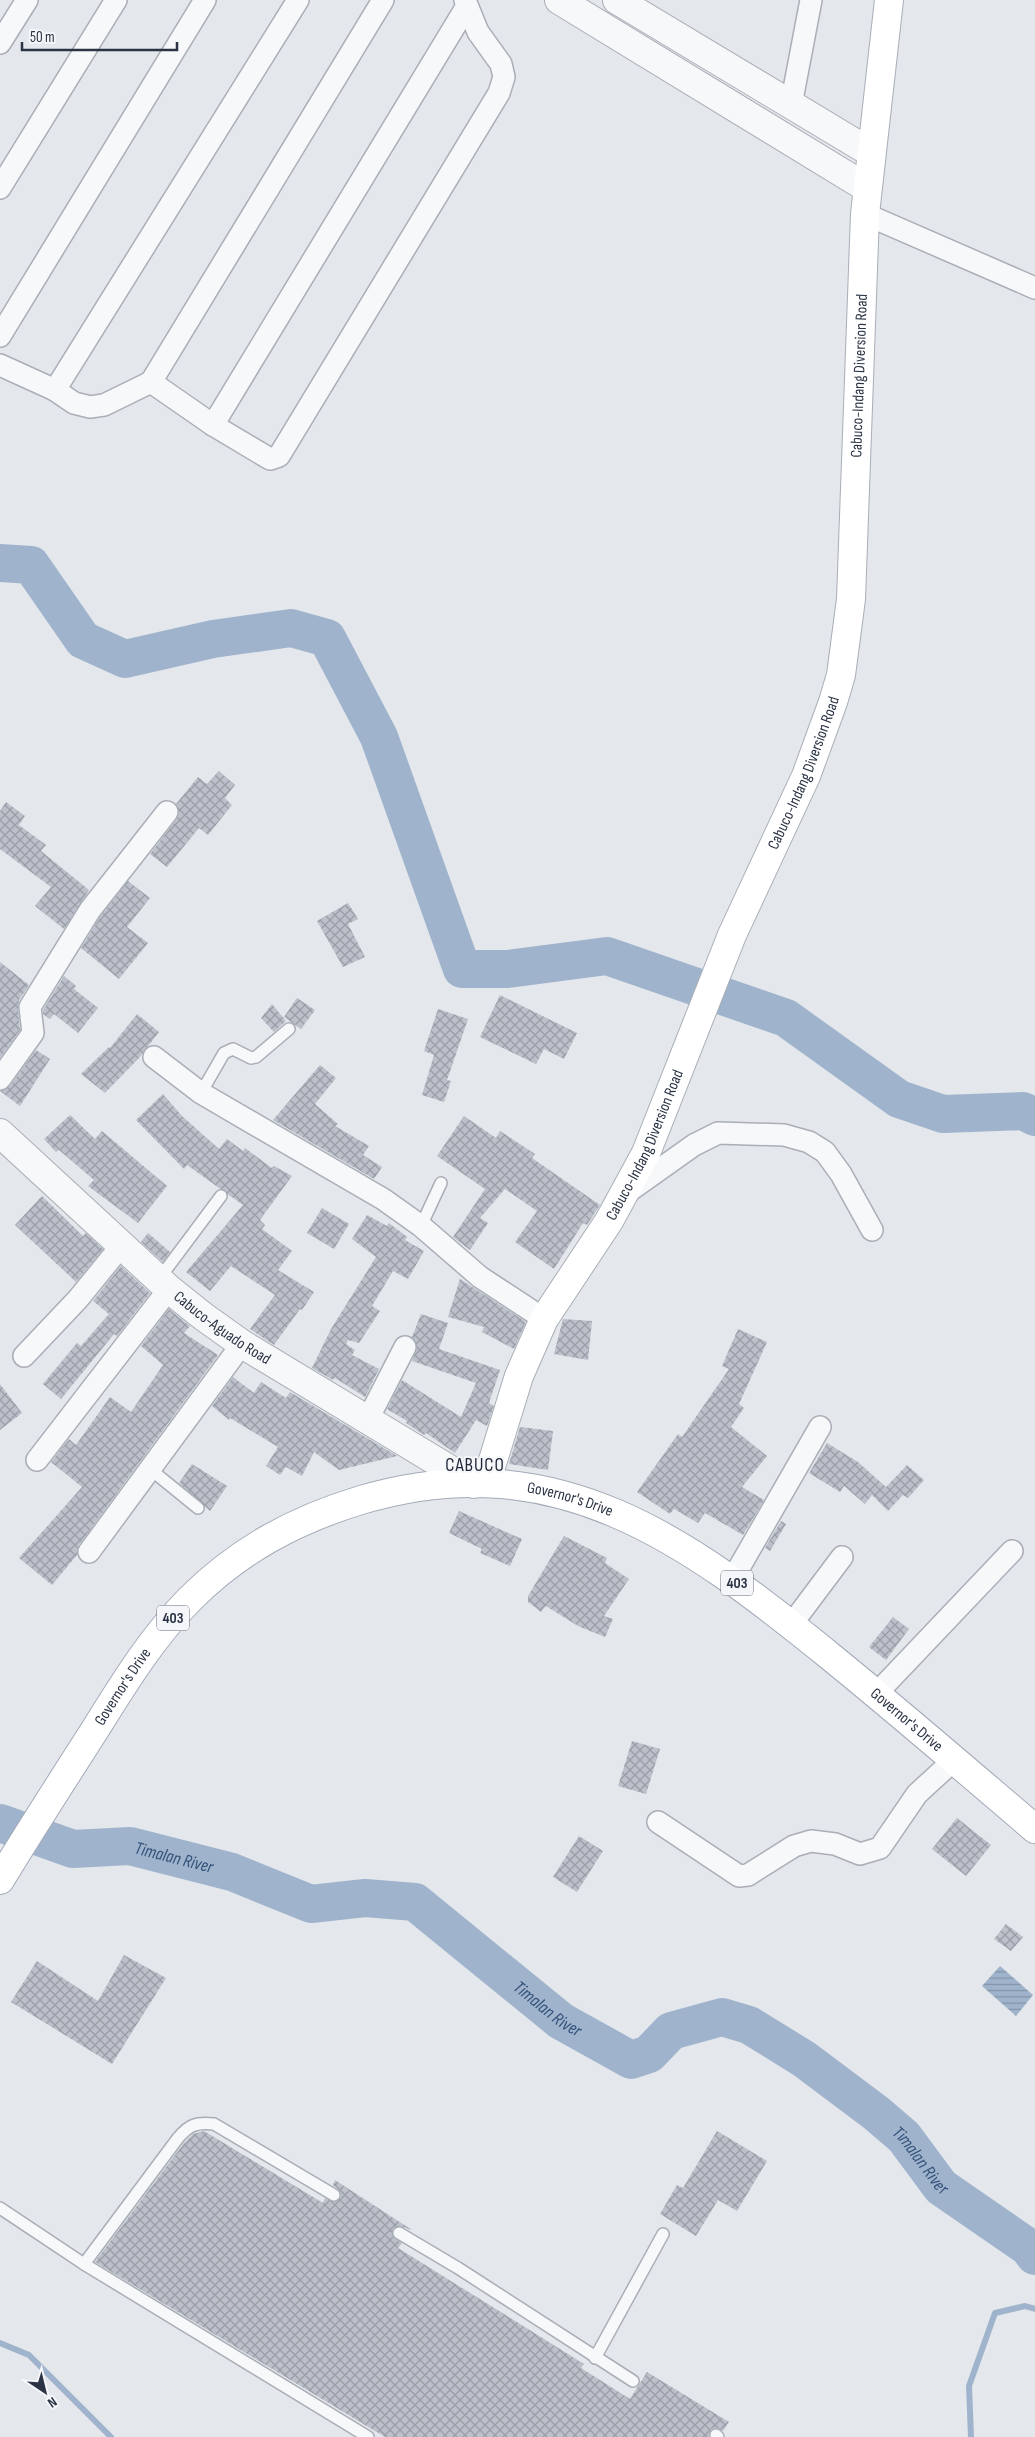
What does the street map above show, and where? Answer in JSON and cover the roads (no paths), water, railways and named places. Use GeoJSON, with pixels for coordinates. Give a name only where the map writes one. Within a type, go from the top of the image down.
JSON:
{"type":"FeatureCollection","features":[{"type":"Feature","properties":{"kind":"main road","name":"Cabuco-Indang Diversion Road"},"geometry":{"type":"LineString","coordinates":[[480,1484],[519,1376],[544,1319],[625,1194],[659,1122],[732,935],[806,776],[833,702],[845,653],[853,568],[866,201],[870,152],[889,0]]}},
{"type":"Feature","properties":{"kind":"main road","name":"Governor's Drive"},"geometry":{"type":"LineString","coordinates":[[0,1880],[118,1693],[149,1648],[188,1602],[228,1565],[269,1537],[294,1524],[349,1503],[374,1496],[425,1487],[480,1484],[557,1494],[611,1510],[655,1530],[732,1580],[791,1624],[1035,1828]]}},
{"type":"Feature","properties":{"kind":"street"},"geometry":{"type":"LineString","coordinates":[[0,43],[27,0]]}},
{"type":"Feature","properties":{"kind":"street"},"geometry":{"type":"LineString","coordinates":[[0,188],[116,0]]}},
{"type":"Feature","properties":{"kind":"street"},"geometry":{"type":"LineString","coordinates":[[0,336],[206,0]]}},
{"type":"Feature","properties":{"kind":"street"},"geometry":{"type":"LineString","coordinates":[[55,390],[298,0]]}},
{"type":"Feature","properties":{"kind":"street"},"geometry":{"type":"LineString","coordinates":[[0,365],[55,390],[74,403],[90,407],[104,405],[151,382],[383,0]]}},
{"type":"Feature","properties":{"kind":"street"},"geometry":{"type":"LineString","coordinates":[[559,0],[866,201],[1035,288]]}},
{"type":"Feature","properties":{"kind":"street"},"geometry":{"type":"LineString","coordinates":[[617,0],[870,152]]}},
{"type":"Feature","properties":{"kind":"street"},"geometry":{"type":"LineString","coordinates":[[791,105],[806,2]]}},
{"type":"Feature","properties":{"kind":"street"},"geometry":{"type":"LineString","coordinates":[[151,382],[213,425],[270,459],[279,456],[499,93],[504,77],[501,64],[478,32],[466,3]]}},
{"type":"Feature","properties":{"kind":"street"},"geometry":{"type":"LineString","coordinates":[[213,425],[466,3]]}},
{"type":"Feature","properties":{"kind":"street"},"geometry":{"type":"LineString","coordinates":[[0,1079],[33,1033],[30,1007],[90,910],[167,812]]}},
{"type":"Feature","properties":{"kind":"street"},"geometry":{"type":"LineString","coordinates":[[154,1057],[201,1093],[383,1199],[421,1226],[480,1277],[544,1319]]}},
{"type":"Feature","properties":{"kind":"street"},"geometry":{"type":"LineString","coordinates":[[625,1194],[694,1145],[718,1133],[784,1135],[809,1142],[825,1152],[841,1174],[872,1230]]}},
{"type":"Feature","properties":{"kind":"street","name":"Cabuco-Aguado Road"},"geometry":{"type":"LineString","coordinates":[[3,1142],[164,1284],[242,1344],[367,1421],[480,1484]]}},
{"type":"Feature","properties":{"kind":"street"},"geometry":{"type":"LineString","coordinates":[[24,1356],[78,1299],[122,1245]]}},
{"type":"Feature","properties":{"kind":"street"},"geometry":{"type":"LineString","coordinates":[[37,1460],[164,1284]]}},
{"type":"Feature","properties":{"kind":"street"},"geometry":{"type":"LineString","coordinates":[[89,1552],[242,1344]]}},
{"type":"Feature","properties":{"kind":"street"},"geometry":{"type":"LineString","coordinates":[[367,1421],[405,1346]]}},
{"type":"Feature","properties":{"kind":"street"},"geometry":{"type":"LineString","coordinates":[[732,1580],[820,1427]]}},
{"type":"Feature","properties":{"kind":"street"},"geometry":{"type":"LineString","coordinates":[[876,1694],[1012,1551]]}},
{"type":"Feature","properties":{"kind":"street"},"geometry":{"type":"LineString","coordinates":[[791,1624],[842,1557]]}},
{"type":"Feature","properties":{"kind":"street"},"geometry":{"type":"LineString","coordinates":[[658,1822],[739,1876],[748,1875],[794,1846],[811,1841],[835,1844],[860,1854],[880,1848],[917,1794],[954,1760]]}},
{"type":"Feature","properties":{"kind":"lane"},"geometry":{"type":"LineString","coordinates":[[201,1093],[224,1053],[233,1049],[251,1058],[256,1057],[289,1028]]}},
{"type":"Feature","properties":{"kind":"lane"},"geometry":{"type":"LineString","coordinates":[[421,1226],[442,1183]]}},
{"type":"Feature","properties":{"kind":"lane"},"geometry":{"type":"LineString","coordinates":[[164,1284],[221,1196]]}},
{"type":"Feature","properties":{"kind":"lane"},"geometry":{"type":"LineString","coordinates":[[150,1469],[198,1508]]}},
{"type":"Feature","properties":{"kind":"lane"},"geometry":{"type":"LineString","coordinates":[[84,2264],[186,2127],[199,2122],[214,2124],[334,2195]]}},
{"type":"Feature","properties":{"kind":"lane"},"geometry":{"type":"LineString","coordinates":[[0,2208],[84,2264],[368,2437]]}},
{"type":"Feature","properties":{"kind":"lane"},"geometry":{"type":"LineString","coordinates":[[399,2233],[458,2268],[633,2381]]}},
{"type":"Feature","properties":{"kind":"lane"},"geometry":{"type":"LineString","coordinates":[[595,2358],[663,2234]]}},
{"type":"Feature","properties":{"kind":"water"},"geometry":{"type":"Polygon","coordinates":[[[1000,1966],[1033,1995],[1016,2016],[982,1986],[1000,1966]]]}},
{"type":"Feature","properties":{"kind":"waterway"},"geometry":{"type":"LineString","coordinates":[[0,563],[31,565],[83,640],[125,659],[213,639],[291,628],[327,638],[379,737],[462,969],[508,969],[607,956],[786,1018],[899,1099],[943,1114],[1023,1111],[1035,1117]]}},
{"type":"Feature","properties":{"kind":"waterway","name":"Timalan River"},"geometry":{"type":"LineString","coordinates":[[0,1823],[73,1849],[130,1846],[232,1872],[311,1904],[365,1898],[415,1902],[561,2021],[631,2060],[649,2054],[671,2031],[722,2017],[749,2025],[804,2059],[876,2113],[904,2137],[941,2187],[1028,2247],[1035,2256]]}},
{"type":"Feature","properties":{"kind":"waterway"},"geometry":{"type":"LineString","coordinates":[[971,2437],[969,2386],[995,2313],[1025,2306],[1035,2309]]}},
{"type":"Feature","properties":{"kind":"waterway"},"geometry":{"type":"LineString","coordinates":[[0,2343],[29,2355],[111,2437]]}},
{"type":"Feature","properties":{"kind":"district","name":"CABUCO"},"geometry":{"type":"Point","coordinates":[475,1465]}}]}
